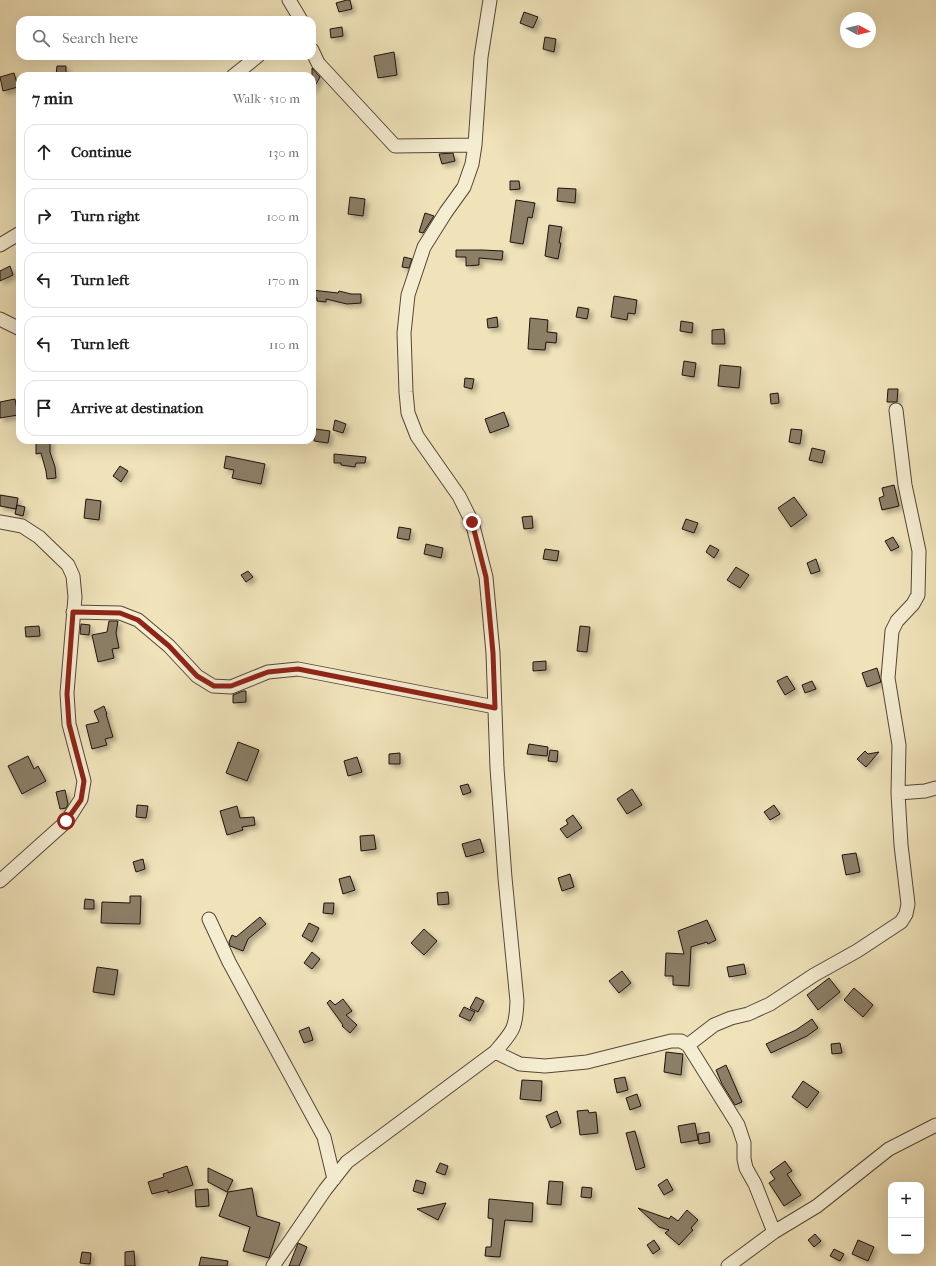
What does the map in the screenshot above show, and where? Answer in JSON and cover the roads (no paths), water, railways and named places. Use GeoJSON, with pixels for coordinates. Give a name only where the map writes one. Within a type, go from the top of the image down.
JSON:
{"type":"FeatureCollection","features":[{"type":"Feature","properties":{"kind":"street"},"geometry":{"type":"LineString","coordinates":[[289,0],[299,16]]}},
{"type":"Feature","properties":{"kind":"street"},"geometry":{"type":"LineString","coordinates":[[273,1266],[347,1162],[495,1052],[512,1031],[516,1019],[517,1001],[504,870],[497,768],[493,653],[486,577],[472,522],[459,496],[417,436],[408,413],[404,333],[408,295],[424,247],[446,212],[464,188],[472,164],[475,145],[481,57],[490,0]]}},
{"type":"Feature","properties":{"kind":"street"},"geometry":{"type":"LineString","coordinates":[[316,58],[395,146],[475,145]]}},
{"type":"Feature","properties":{"kind":"street"},"geometry":{"type":"LineString","coordinates":[[238,72],[253,60]]}},
{"type":"Feature","properties":{"kind":"street"},"geometry":{"type":"LineString","coordinates":[[0,246],[16,236]]}},
{"type":"Feature","properties":{"kind":"street"},"geometry":{"type":"LineString","coordinates":[[0,319],[16,327]]}},
{"type":"Feature","properties":{"kind":"street"},"geometry":{"type":"LineString","coordinates":[[688,1045],[714,1025],[731,1018],[748,1014],[770,1004],[814,975],[857,951],[901,922],[906,914],[908,904],[901,845],[898,793],[899,745],[888,678],[892,632],[897,621],[913,604],[918,594],[919,551],[904,485],[896,410]]}},
{"type":"Feature","properties":{"kind":"street"},"geometry":{"type":"LineString","coordinates":[[0,522],[22,526],[39,538],[68,565],[73,576],[75,597],[67,694],[69,724],[84,781],[81,800],[66,821],[0,881]]}},
{"type":"Feature","properties":{"kind":"street"},"geometry":{"type":"LineString","coordinates":[[73,612],[120,613],[138,620],[169,646],[197,676],[214,686],[231,686],[268,672],[298,669],[495,708]]}},
{"type":"Feature","properties":{"kind":"street"},"geometry":{"type":"LineString","coordinates":[[898,793],[926,791],[936,788]]}},
{"type":"Feature","properties":{"kind":"street"},"geometry":{"type":"LineString","coordinates":[[209,919],[228,962],[324,1137],[334,1179]]}},
{"type":"Feature","properties":{"kind":"street"},"geometry":{"type":"LineString","coordinates":[[495,1052],[520,1064],[545,1066],[587,1062],[671,1041],[681,1041],[688,1045],[738,1125],[744,1144],[746,1168],[755,1184],[774,1232]]}},
{"type":"Feature","properties":{"kind":"street"},"geometry":{"type":"LineString","coordinates":[[728,1266],[774,1232],[817,1206],[889,1149],[936,1125]]}}]}
